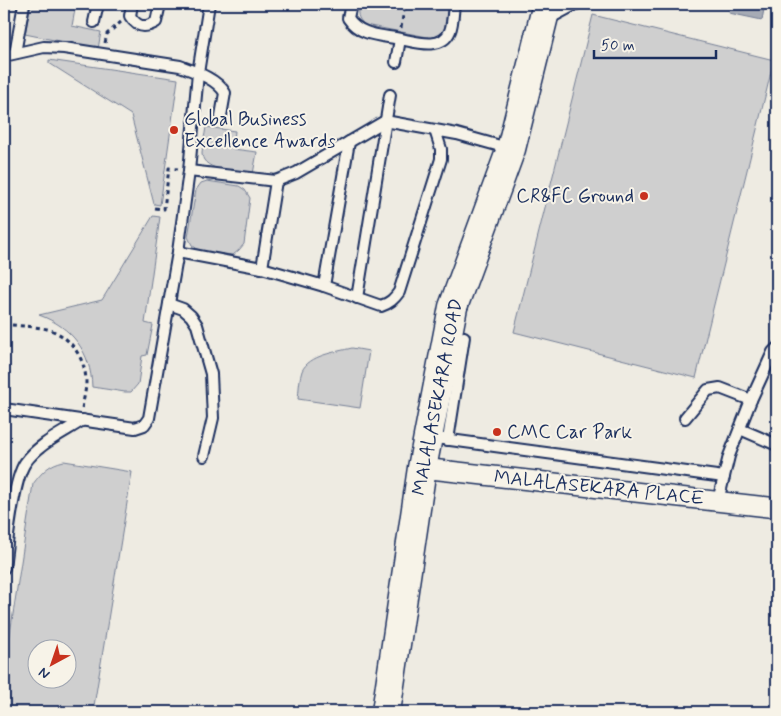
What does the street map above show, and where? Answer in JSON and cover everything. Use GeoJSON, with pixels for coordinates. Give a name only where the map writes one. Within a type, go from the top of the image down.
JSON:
{"type":"FeatureCollection","features":[{"type":"Feature","properties":{"kind":"street","name":"MALALASEKARA ROAD"},"geometry":{"type":"LineString","coordinates":[[386,712],[422,468],[438,438],[453,307],[511,149],[545,13]]}},
{"type":"Feature","properties":{"kind":"street","name":"MALALASEKARA PLACE"},"geometry":{"type":"LineString","coordinates":[[422,468],[777,508]]}},
{"type":"Feature","properties":{"kind":"lane"},"geometry":{"type":"LineString","coordinates":[[15,53],[24,4]]}},
{"type":"Feature","properties":{"kind":"lane"},"geometry":{"type":"LineString","coordinates":[[94,22],[98,4]]}},
{"type":"Feature","properties":{"kind":"lane"},"geometry":{"type":"LineString","coordinates":[[132,4],[130,16],[141,27],[149,26],[156,22],[160,4]]}},
{"type":"Feature","properties":{"kind":"lane"},"geometry":{"type":"LineString","coordinates":[[4,409],[135,428],[144,425],[149,418],[178,252],[189,171],[198,73],[209,4]]}},
{"type":"Feature","properties":{"kind":"lane"},"geometry":{"type":"LineString","coordinates":[[351,4],[348,18],[360,31],[434,44],[444,40],[450,31],[454,4]]}},
{"type":"Feature","properties":{"kind":"lane"},"geometry":{"type":"LineString","coordinates":[[545,13],[576,4]]}},
{"type":"Feature","properties":{"kind":"lane"},"geometry":{"type":"LineString","coordinates":[[396,62],[400,39]]}},
{"type":"Feature","properties":{"kind":"lane"},"geometry":{"type":"LineString","coordinates":[[4,56],[44,47],[64,48],[180,66],[198,73],[222,87],[226,93],[221,116]]}},
{"type":"Feature","properties":{"kind":"lane"},"geometry":{"type":"LineString","coordinates":[[357,298],[390,95]]}},
{"type":"Feature","properties":{"kind":"lane"},"geometry":{"type":"LineString","coordinates":[[189,171],[276,181],[296,173],[385,121],[457,134],[511,149]]}},
{"type":"Feature","properties":{"kind":"lane"},"geometry":{"type":"LineString","coordinates":[[178,252],[262,268],[324,286],[381,306],[392,301],[399,292],[441,159],[441,149],[435,130]]}},
{"type":"Feature","properties":{"kind":"lane"},"geometry":{"type":"LineString","coordinates":[[324,286],[348,142]]}},
{"type":"Feature","properties":{"kind":"lane"},"geometry":{"type":"LineString","coordinates":[[262,268],[276,181]]}},
{"type":"Feature","properties":{"kind":"lane"},"geometry":{"type":"LineString","coordinates":[[169,304],[183,309],[194,320],[211,374],[213,418],[204,456]]}},
{"type":"Feature","properties":{"kind":"lane"},"geometry":{"type":"LineString","coordinates":[[464,338],[438,438],[724,478]]}},
{"type":"Feature","properties":{"kind":"lane"},"geometry":{"type":"LineString","coordinates":[[718,501],[730,456],[751,400],[773,352],[777,348]]}},
{"type":"Feature","properties":{"kind":"lane"},"geometry":{"type":"LineString","coordinates":[[686,418],[708,390],[720,388],[751,400]]}},
{"type":"Feature","properties":{"kind":"lane"},"geometry":{"type":"LineString","coordinates":[[4,568],[6,537],[17,480],[24,464],[39,448],[81,420]]}},
{"type":"Feature","properties":{"kind":"lane"},"geometry":{"type":"LineString","coordinates":[[740,430],[777,445]]}},
{"type":"Feature","properties":{"kind":"path"},"geometry":{"type":"LineString","coordinates":[[400,39],[405,4]]}},
{"type":"Feature","properties":{"kind":"path"},"geometry":{"type":"LineString","coordinates":[[103,55],[107,34],[130,16]]}},
{"type":"Feature","properties":{"kind":"path"},"geometry":{"type":"LineString","coordinates":[[155,208],[164,209],[169,168]]}},
{"type":"Feature","properties":{"kind":"path"},"geometry":{"type":"LineString","coordinates":[[4,342],[5,324],[46,329],[62,336],[75,348],[86,376],[81,420]]}},
{"type":"Feature","properties":{"kind":"shaded area"},"geometry":{"type":"Polygon","coordinates":[[[31,4],[76,4],[72,26],[101,32],[98,49],[25,34],[31,4]]]}},
{"type":"Feature","properties":{"kind":"shaded area"},"geometry":{"type":"Polygon","coordinates":[[[359,4],[448,4],[444,32],[439,37],[433,38],[365,25],[358,16],[359,4]]]}},
{"type":"Feature","properties":{"kind":"shaded area"},"geometry":{"type":"Polygon","coordinates":[[[731,4],[765,4],[762,20],[729,13],[731,4]]]}},
{"type":"Feature","properties":{"kind":"shaded area","name":"CR&FC Ground"},"geometry":{"type":"Polygon","coordinates":[[[593,15],[774,60],[696,378],[514,332],[593,15]]]}},
{"type":"Feature","properties":{"kind":"shaded area"},"geometry":{"type":"Polygon","coordinates":[[[49,60],[178,79],[160,205],[154,204],[131,115],[49,63],[49,60]]]}},
{"type":"Feature","properties":{"kind":"shaded area"},"geometry":{"type":"Polygon","coordinates":[[[206,127],[235,131],[233,149],[257,152],[253,174],[215,168],[204,160],[202,151],[206,127]]]}},
{"type":"Feature","properties":{"kind":"shaded area"},"geometry":{"type":"Polygon","coordinates":[[[207,181],[239,186],[245,190],[250,198],[244,244],[233,255],[200,251],[192,245],[188,237],[196,190],[201,183],[207,181]]]}},
{"type":"Feature","properties":{"kind":"shaded area"},"geometry":{"type":"Polygon","coordinates":[[[153,216],[160,217],[145,323],[153,325],[147,355],[142,356],[138,384],[131,392],[92,387],[88,363],[78,342],[61,326],[39,315],[102,300],[153,216]]]}},
{"type":"Feature","properties":{"kind":"shaded area"},"geometry":{"type":"Polygon","coordinates":[[[352,348],[369,351],[360,408],[298,399],[302,371],[311,361],[324,355],[352,348]]]}},
{"type":"Feature","properties":{"kind":"shaded area"},"geometry":{"type":"Polygon","coordinates":[[[4,457],[8,468],[9,480],[4,502],[4,457]]]}},
{"type":"Feature","properties":{"kind":"shaded area"},"geometry":{"type":"Polygon","coordinates":[[[64,461],[132,472],[93,712],[4,712],[4,673],[33,484],[46,469],[64,461]]]}},
{"type":"Feature","properties":{"kind":"place","name":"Global Business Excellence Awards"},"geometry":{"type":"Point","coordinates":[174,130]}},
{"type":"Feature","properties":{"kind":"place","name":"CR&FC Ground"},"geometry":{"type":"Point","coordinates":[644,196]}},
{"type":"Feature","properties":{"kind":"place","name":"CMC Car Park"},"geometry":{"type":"Point","coordinates":[497,432]}}]}
